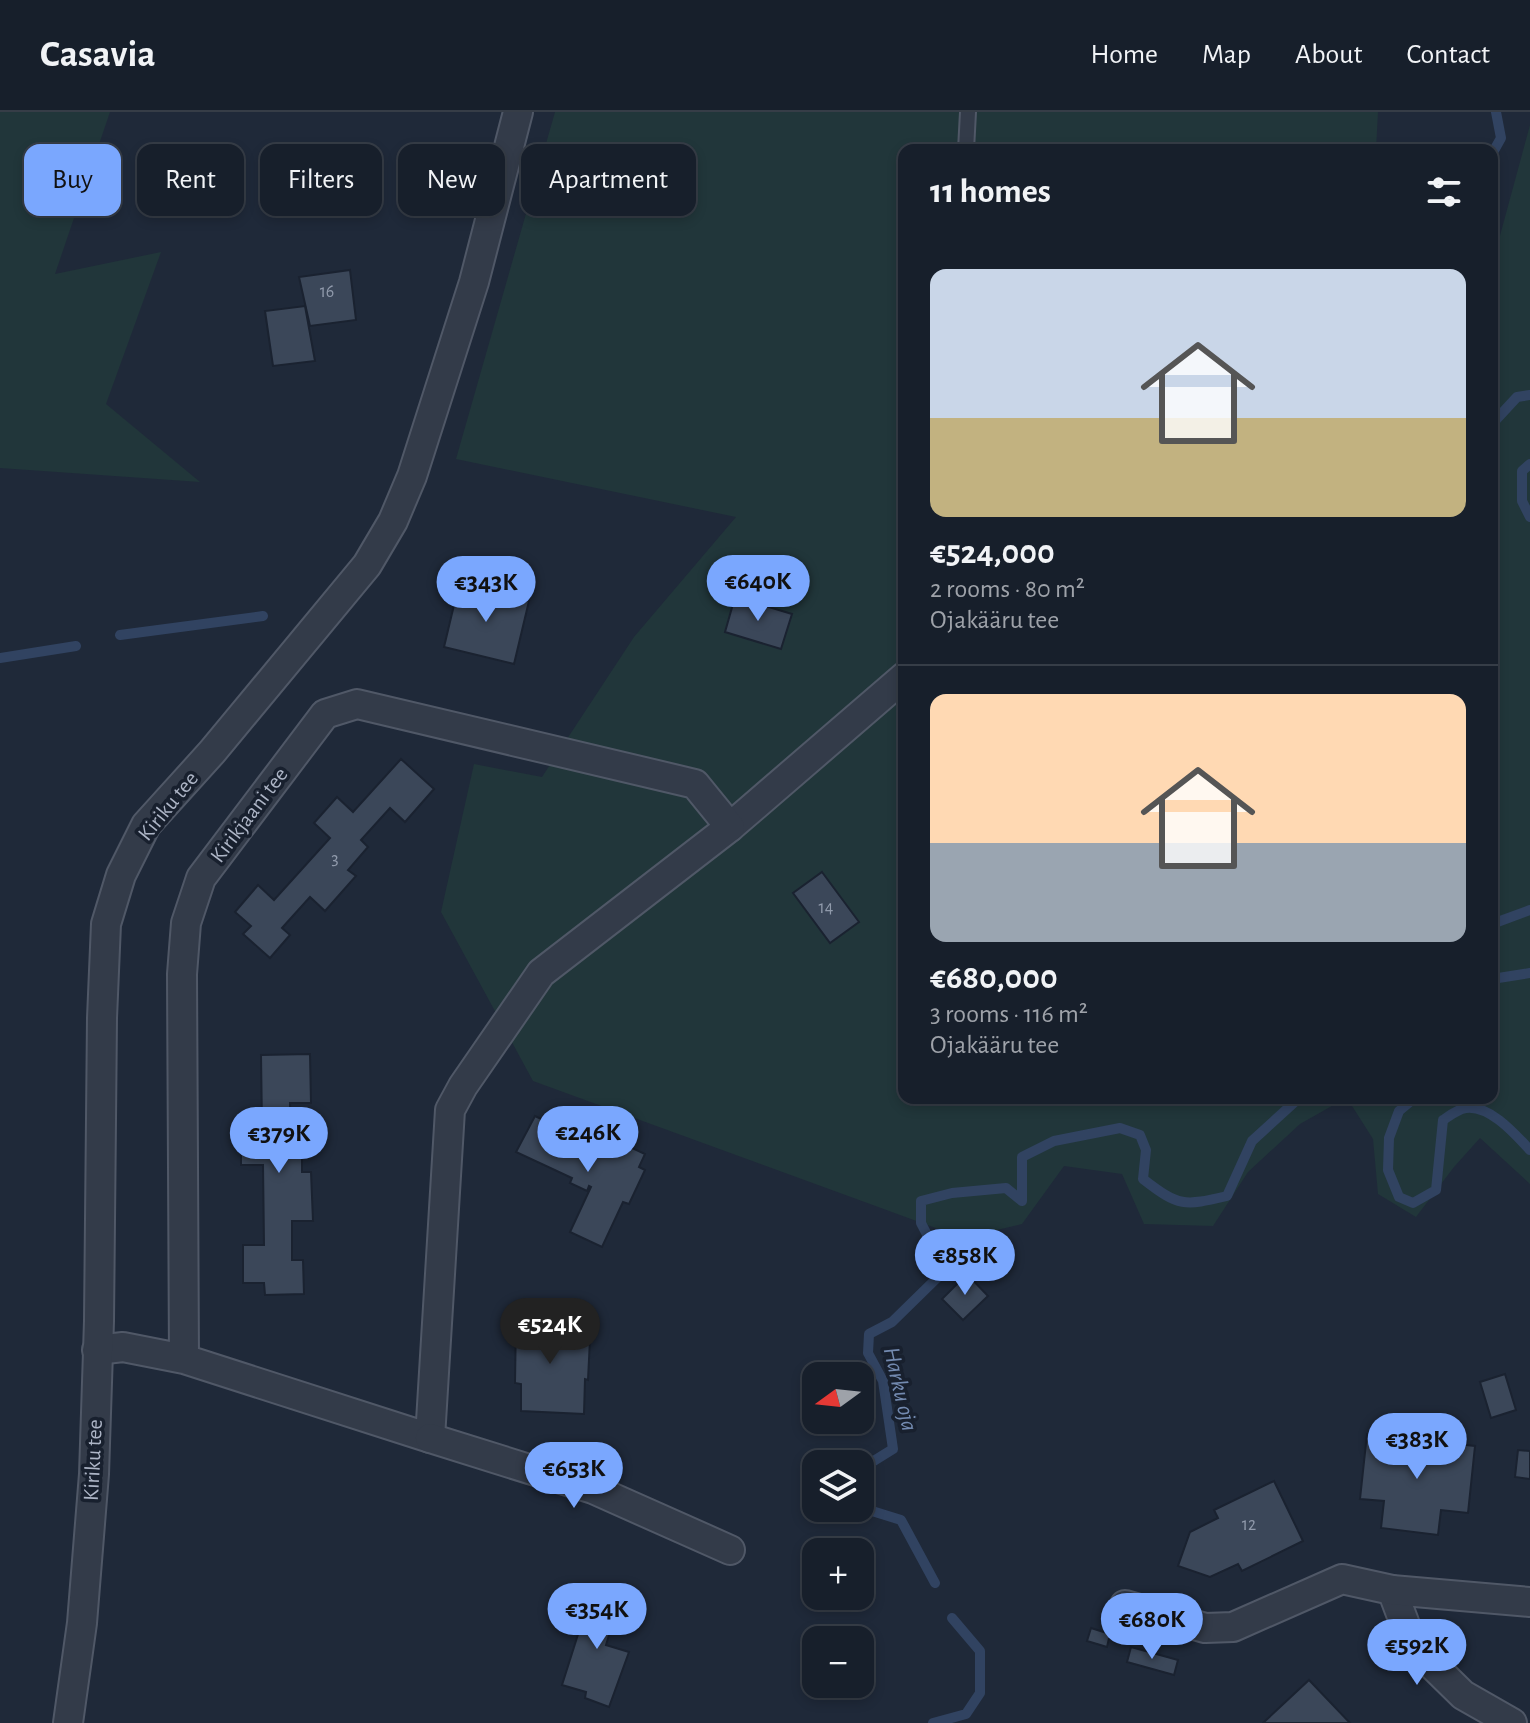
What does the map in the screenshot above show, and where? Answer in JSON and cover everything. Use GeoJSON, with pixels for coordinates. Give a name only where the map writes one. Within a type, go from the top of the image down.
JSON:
{"type":"FeatureCollection","features":[{"type":"Feature","properties":{"kind":"street","name":"Kiriku tee"},"geometry":{"type":"LineString","coordinates":[[68,1723],[82,1623],[94,1474],[106,924],[121,875],[146,825],[212,752],[367,565],[393,521],[412,476],[474,282],[518,112]]}},
{"type":"Feature","properties":{"kind":"street"},"geometry":{"type":"LineString","coordinates":[[430,1438],[450,1110],[463,1086],[541,973],[730,827],[898,682]]}},
{"type":"Feature","properties":{"kind":"street","name":"Kirikjaani tee"},"geometry":{"type":"LineString","coordinates":[[184,1359],[182,974],[186,923],[201,878],[325,714],[357,704],[695,784],[730,827]]}},
{"type":"Feature","properties":{"kind":"street"},"geometry":{"type":"LineString","coordinates":[[97,1350],[123,1347],[184,1359],[593,1489],[730,1550]]}},
{"type":"Feature","properties":{"kind":"street"},"geometry":{"type":"LineString","coordinates":[[1125,1605],[1205,1628],[1233,1627],[1342,1579],[1392,1590],[1530,1602]]}},
{"type":"Feature","properties":{"kind":"street"},"geometry":{"type":"LineString","coordinates":[[1392,1590],[1413,1646],[1463,1695],[1512,1723]]}},
{"type":"Feature","properties":{"kind":"lane"},"geometry":{"type":"LineString","coordinates":[[966,144],[968,112]]}},
{"type":"Feature","properties":{"kind":"green space"},"geometry":{"type":"Polygon","coordinates":[[[0,112],[110,112],[99,144],[24,144],[24,216],[75,216],[55,274],[161,252],[106,404],[200,482],[0,468],[0,112]]]}},
{"type":"Feature","properties":{"kind":"green space"},"geometry":{"type":"Polygon","coordinates":[[[555,112],[1378,112],[1376,144],[898,144],[898,1104],[1335,1104],[1300,1124],[1248,1172],[1213,1226],[1144,1224],[1122,1174],[1064,1166],[1022,1224],[963,1238],[533,1081],[441,912],[474,764],[542,777],[634,637],[736,517],[456,459],[525,216],[696,216],[696,144],[546,144],[555,112]]]}},
{"type":"Feature","properties":{"kind":"green space"},"geometry":{"type":"Polygon","coordinates":[[[1530,125],[1530,1184],[1480,1138],[1416,1217],[1378,1194],[1373,1139],[1351,1104],[1498,1104],[1498,243],[1530,125]]]}},
{"type":"Feature","properties":{"kind":"building"},"geometry":{"type":"Polygon","coordinates":[[[350,270],[356,320],[310,326],[299,277],[350,270]]]}},
{"type":"Feature","properties":{"kind":"building"},"geometry":{"type":"Polygon","coordinates":[[[305,306],[315,361],[273,366],[265,311],[305,306]]]}},
{"type":"Feature","properties":{"kind":"building"},"geometry":{"type":"Polygon","coordinates":[[[459,584],[529,601],[514,664],[444,647],[459,584]]]}},
{"type":"Feature","properties":{"kind":"building"},"geometry":{"type":"Polygon","coordinates":[[[735,597],[792,614],[781,649],[725,632],[735,597]]]}},
{"type":"Feature","properties":{"kind":"building"},"geometry":{"type":"Polygon","coordinates":[[[401,759],[434,789],[405,822],[390,808],[361,840],[368,847],[348,870],[356,876],[325,911],[310,897],[282,928],[290,935],[270,958],[243,934],[251,926],[235,912],[258,885],[274,900],[330,838],[314,823],[337,797],[353,812],[401,759]]]}},
{"type":"Feature","properties":{"kind":"building"},"geometry":{"type":"Polygon","coordinates":[[[822,872],[859,922],[830,943],[793,893],[822,872]]]}},
{"type":"Feature","properties":{"kind":"building"},"geometry":{"type":"Polygon","coordinates":[[[310,1054],[311,1103],[290,1103],[291,1142],[302,1142],[302,1172],[311,1172],[313,1221],[292,1221],[292,1260],[303,1260],[304,1294],[265,1295],[264,1283],[243,1283],[243,1245],[264,1245],[263,1165],[241,1165],[241,1127],[262,1127],[261,1055],[310,1054]]]}},
{"type":"Feature","properties":{"kind":"building"},"geometry":{"type":"Polygon","coordinates":[[[535,1116],[608,1151],[613,1139],[645,1154],[639,1167],[645,1170],[629,1204],[623,1202],[602,1247],[570,1232],[591,1187],[587,1191],[570,1183],[572,1178],[516,1152],[535,1116]]]}},
{"type":"Feature","properties":{"kind":"building"},"geometry":{"type":"Polygon","coordinates":[[[967,1274],[988,1296],[963,1320],[942,1299],[967,1274]]]}},
{"type":"Feature","properties":{"kind":"building"},"geometry":{"type":"Polygon","coordinates":[[[525,1315],[565,1315],[566,1338],[590,1339],[584,1414],[521,1411],[521,1384],[515,1383],[516,1318],[525,1319],[525,1315]]]}},
{"type":"Feature","properties":{"kind":"building"},"geometry":{"type":"Polygon","coordinates":[[[1505,1374],[1516,1410],[1491,1418],[1480,1382],[1505,1374]]]}},
{"type":"Feature","properties":{"kind":"building"},"geometry":{"type":"Polygon","coordinates":[[[1367,1434],[1475,1446],[1468,1513],[1441,1510],[1438,1535],[1381,1528],[1384,1501],[1360,1499],[1367,1434]]]}},
{"type":"Feature","properties":{"kind":"building"},"geometry":{"type":"Polygon","coordinates":[[[1518,1450],[1530,1451],[1530,1479],[1515,1477],[1518,1450]]]}},
{"type":"Feature","properties":{"kind":"building"},"geometry":{"type":"Polygon","coordinates":[[[1274,1481],[1303,1541],[1242,1571],[1238,1564],[1210,1577],[1178,1566],[1190,1532],[1218,1518],[1214,1510],[1274,1481]]]}},
{"type":"Feature","properties":{"kind":"building"},"geometry":{"type":"Polygon","coordinates":[[[593,1587],[621,1596],[606,1645],[629,1652],[609,1707],[585,1698],[586,1692],[562,1685],[593,1587]]]}},
{"type":"Feature","properties":{"kind":"building"},"geometry":{"type":"Polygon","coordinates":[[[1091,1628],[1110,1634],[1107,1647],[1087,1641],[1091,1628]]]}},
{"type":"Feature","properties":{"kind":"building"},"geometry":{"type":"Polygon","coordinates":[[[1131,1647],[1178,1660],[1174,1675],[1127,1662],[1131,1647]]]}},
{"type":"Feature","properties":{"kind":"building"},"geometry":{"type":"Polygon","coordinates":[[[1309,1680],[1350,1723],[1263,1723],[1309,1680]]]}},
{"type":"Feature","properties":{"kind":"waterway","name":"Harku oja"},"geometry":{"type":"LineString","coordinates":[[1496,112],[1501,138],[1498,144]]}},
{"type":"Feature","properties":{"kind":"waterway","name":"Harku oja"},"geometry":{"type":"LineString","coordinates":[[1498,418],[1517,397],[1530,395]]}},
{"type":"Feature","properties":{"kind":"waterway","name":"Harku oja"},"geometry":{"type":"LineString","coordinates":[[1530,464],[1522,471],[1522,501],[1530,517]]}},
{"type":"Feature","properties":{"kind":"waterway"},"geometry":{"type":"LineString","coordinates":[[120,635],[263,616]]}},
{"type":"Feature","properties":{"kind":"waterway"},"geometry":{"type":"LineString","coordinates":[[0,658],[76,646]]}},
{"type":"Feature","properties":{"kind":"waterway","name":"Harku oja"},"geometry":{"type":"LineString","coordinates":[[1498,922],[1530,910]]}},
{"type":"Feature","properties":{"kind":"waterway","name":"Harku oja"},"geometry":{"type":"LineString","coordinates":[[1498,978],[1530,973]]}},
{"type":"Feature","properties":{"kind":"waterway","name":"Harku oja"},"geometry":{"type":"LineString","coordinates":[[935,1583],[901,1520],[872,1511],[864,1494],[864,1467],[893,1449],[883,1381],[868,1353],[869,1334],[892,1322],[938,1277],[934,1248],[921,1223],[921,1201],[952,1193],[1006,1188],[1022,1201],[1022,1157],[1054,1141],[1120,1128],[1140,1135],[1146,1150],[1143,1179],[1165,1195],[1182,1202],[1201,1202],[1227,1196],[1252,1141],[1292,1104]]}},
{"type":"Feature","properties":{"kind":"waterway","name":"Harku oja"},"geometry":{"type":"LineString","coordinates":[[1407,1104],[1399,1111],[1389,1138],[1388,1170],[1399,1197],[1413,1203],[1436,1190],[1443,1120],[1460,1110],[1475,1108],[1493,1116],[1530,1150]]}},
{"type":"Feature","properties":{"kind":"waterway","name":"Harku oja"},"geometry":{"type":"LineString","coordinates":[[933,1723],[966,1714],[980,1693],[980,1651],[952,1618]]}}]}
